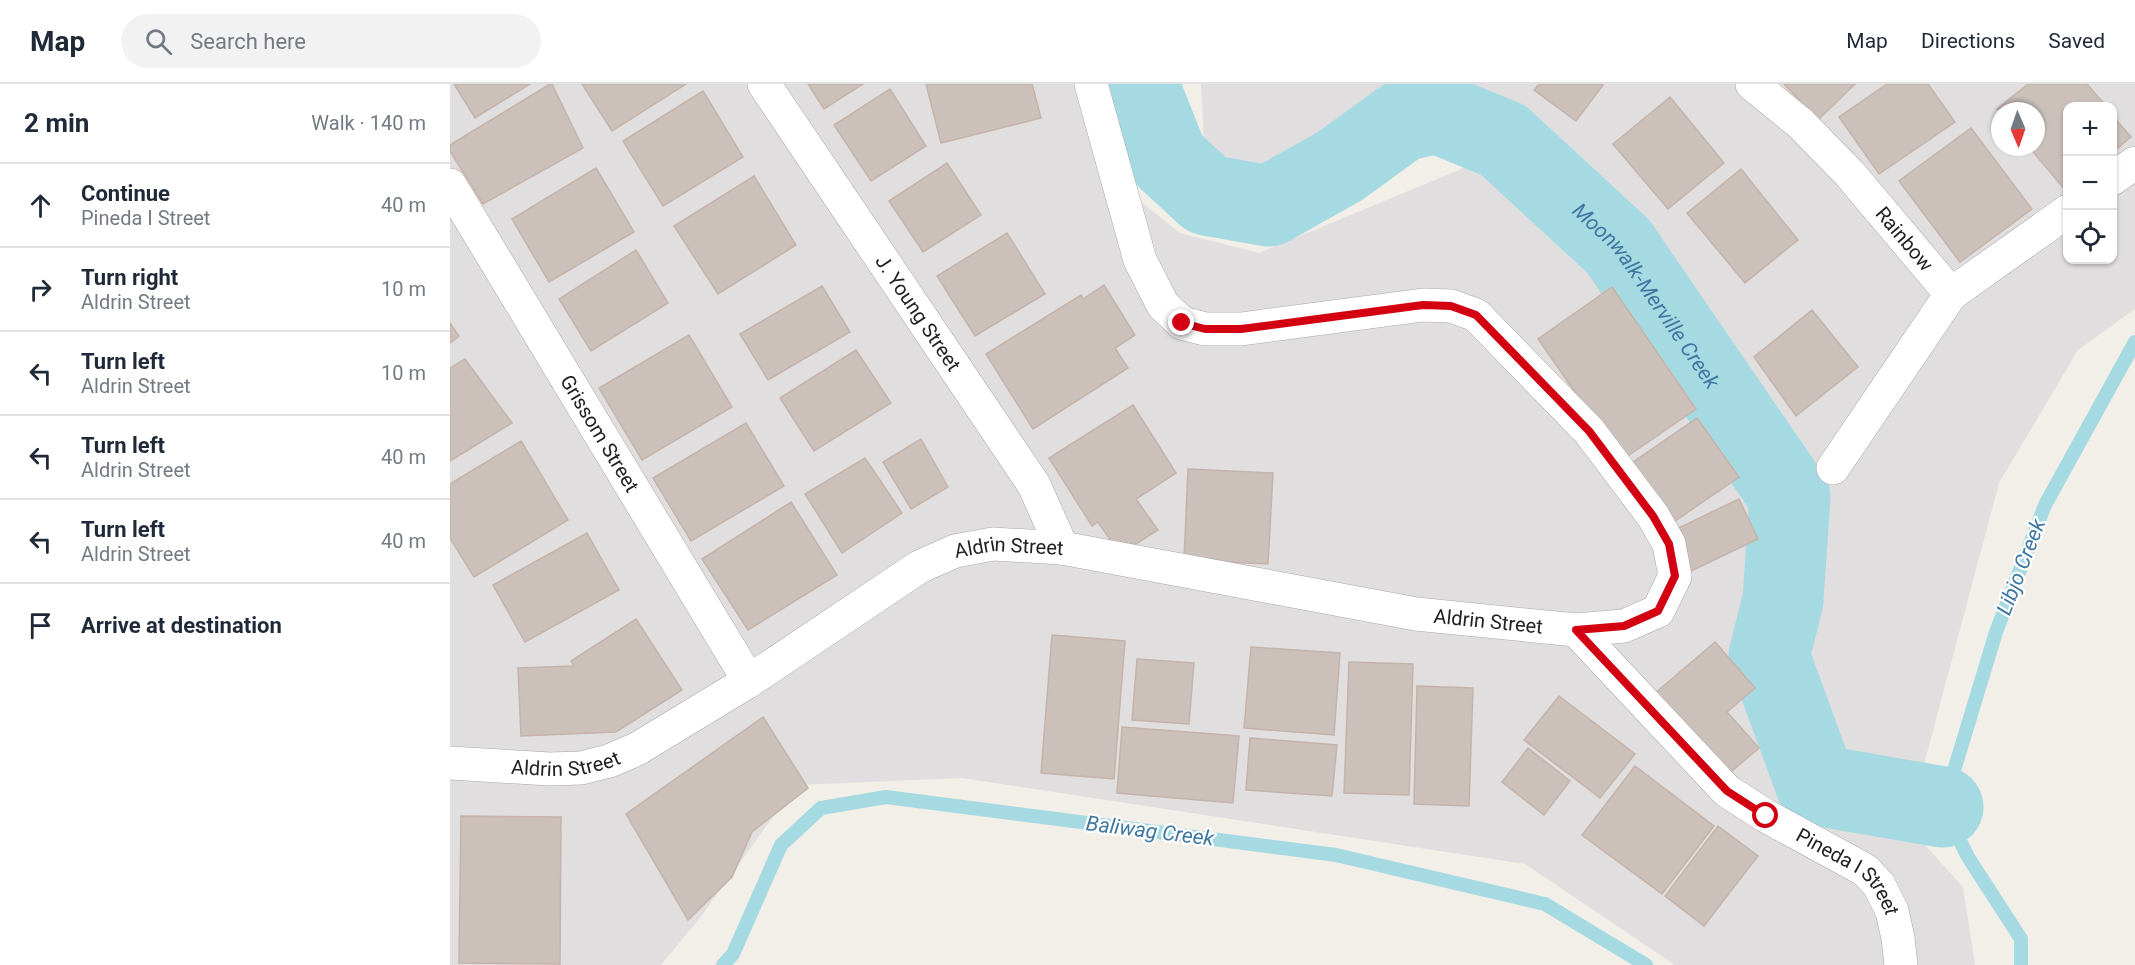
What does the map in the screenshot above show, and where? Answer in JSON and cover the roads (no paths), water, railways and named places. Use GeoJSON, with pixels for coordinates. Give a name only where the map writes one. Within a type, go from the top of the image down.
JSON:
{"type":"FeatureCollection","features":[{"type":"Feature","properties":{"kind":"street","name":"J. Young Street"},"geometry":{"type":"LineString","coordinates":[[764,84],[1034,485],[1062,548]]}},
{"type":"Feature","properties":{"kind":"street","name":"Aldrin Street"},"geometry":{"type":"LineString","coordinates":[[450,763],[550,769],[581,768],[609,761],[637,749],[749,681],[919,567],[955,551],[993,544],[1062,548],[1416,614],[1576,630],[1624,626],[1658,611],[1675,576],[1669,544],[1653,516],[1589,431],[1476,315],[1451,306],[1423,305],[1241,329],[1205,329],[1182,323],[1163,305],[1140,260],[1091,84]]}},
{"type":"Feature","properties":{"kind":"street","name":"Rainbow"},"geometry":{"type":"LineString","coordinates":[[1752,84],[1800,123],[1849,173],[1951,294]]}},
{"type":"Feature","properties":{"kind":"street"},"geometry":{"type":"LineString","coordinates":[[2117,176],[2135,164]]}},
{"type":"Feature","properties":{"kind":"street","name":"Grissom Street"},"geometry":{"type":"LineString","coordinates":[[450,184],[749,681]]}},
{"type":"Feature","properties":{"kind":"street"},"geometry":{"type":"LineString","coordinates":[[1833,468],[1951,294],[2063,214]]}},
{"type":"Feature","properties":{"kind":"street","name":"Pineda I Street"},"geometry":{"type":"LineString","coordinates":[[1576,630],[1727,791],[1766,816],[1865,870],[1879,885],[1892,911],[1901,965]]}},
{"type":"Feature","properties":{"kind":"waterway","name":"Moonwalk-Merville Creek"},"geometry":{"type":"LineString","coordinates":[[1138,84],[1168,159],[1207,195],[1269,206],[1340,166],[1402,121],[1437,113],[1503,140],[1618,246],[1790,497],[1783,600],[1769,656],[1816,785],[1943,807]]}},
{"type":"Feature","properties":{"kind":"waterway","name":"Libjo Creek"},"geometry":{"type":"LineString","coordinates":[[2021,965],[2021,939],[1968,857],[1943,807],[1996,632],[2045,505],[2135,342]]}},
{"type":"Feature","properties":{"kind":"waterway","name":"Baliwag Creek"},"geometry":{"type":"LineString","coordinates":[[723,965],[733,954],[781,845],[821,808],[886,797],[1336,855],[1545,904],[1646,965]]}}]}
